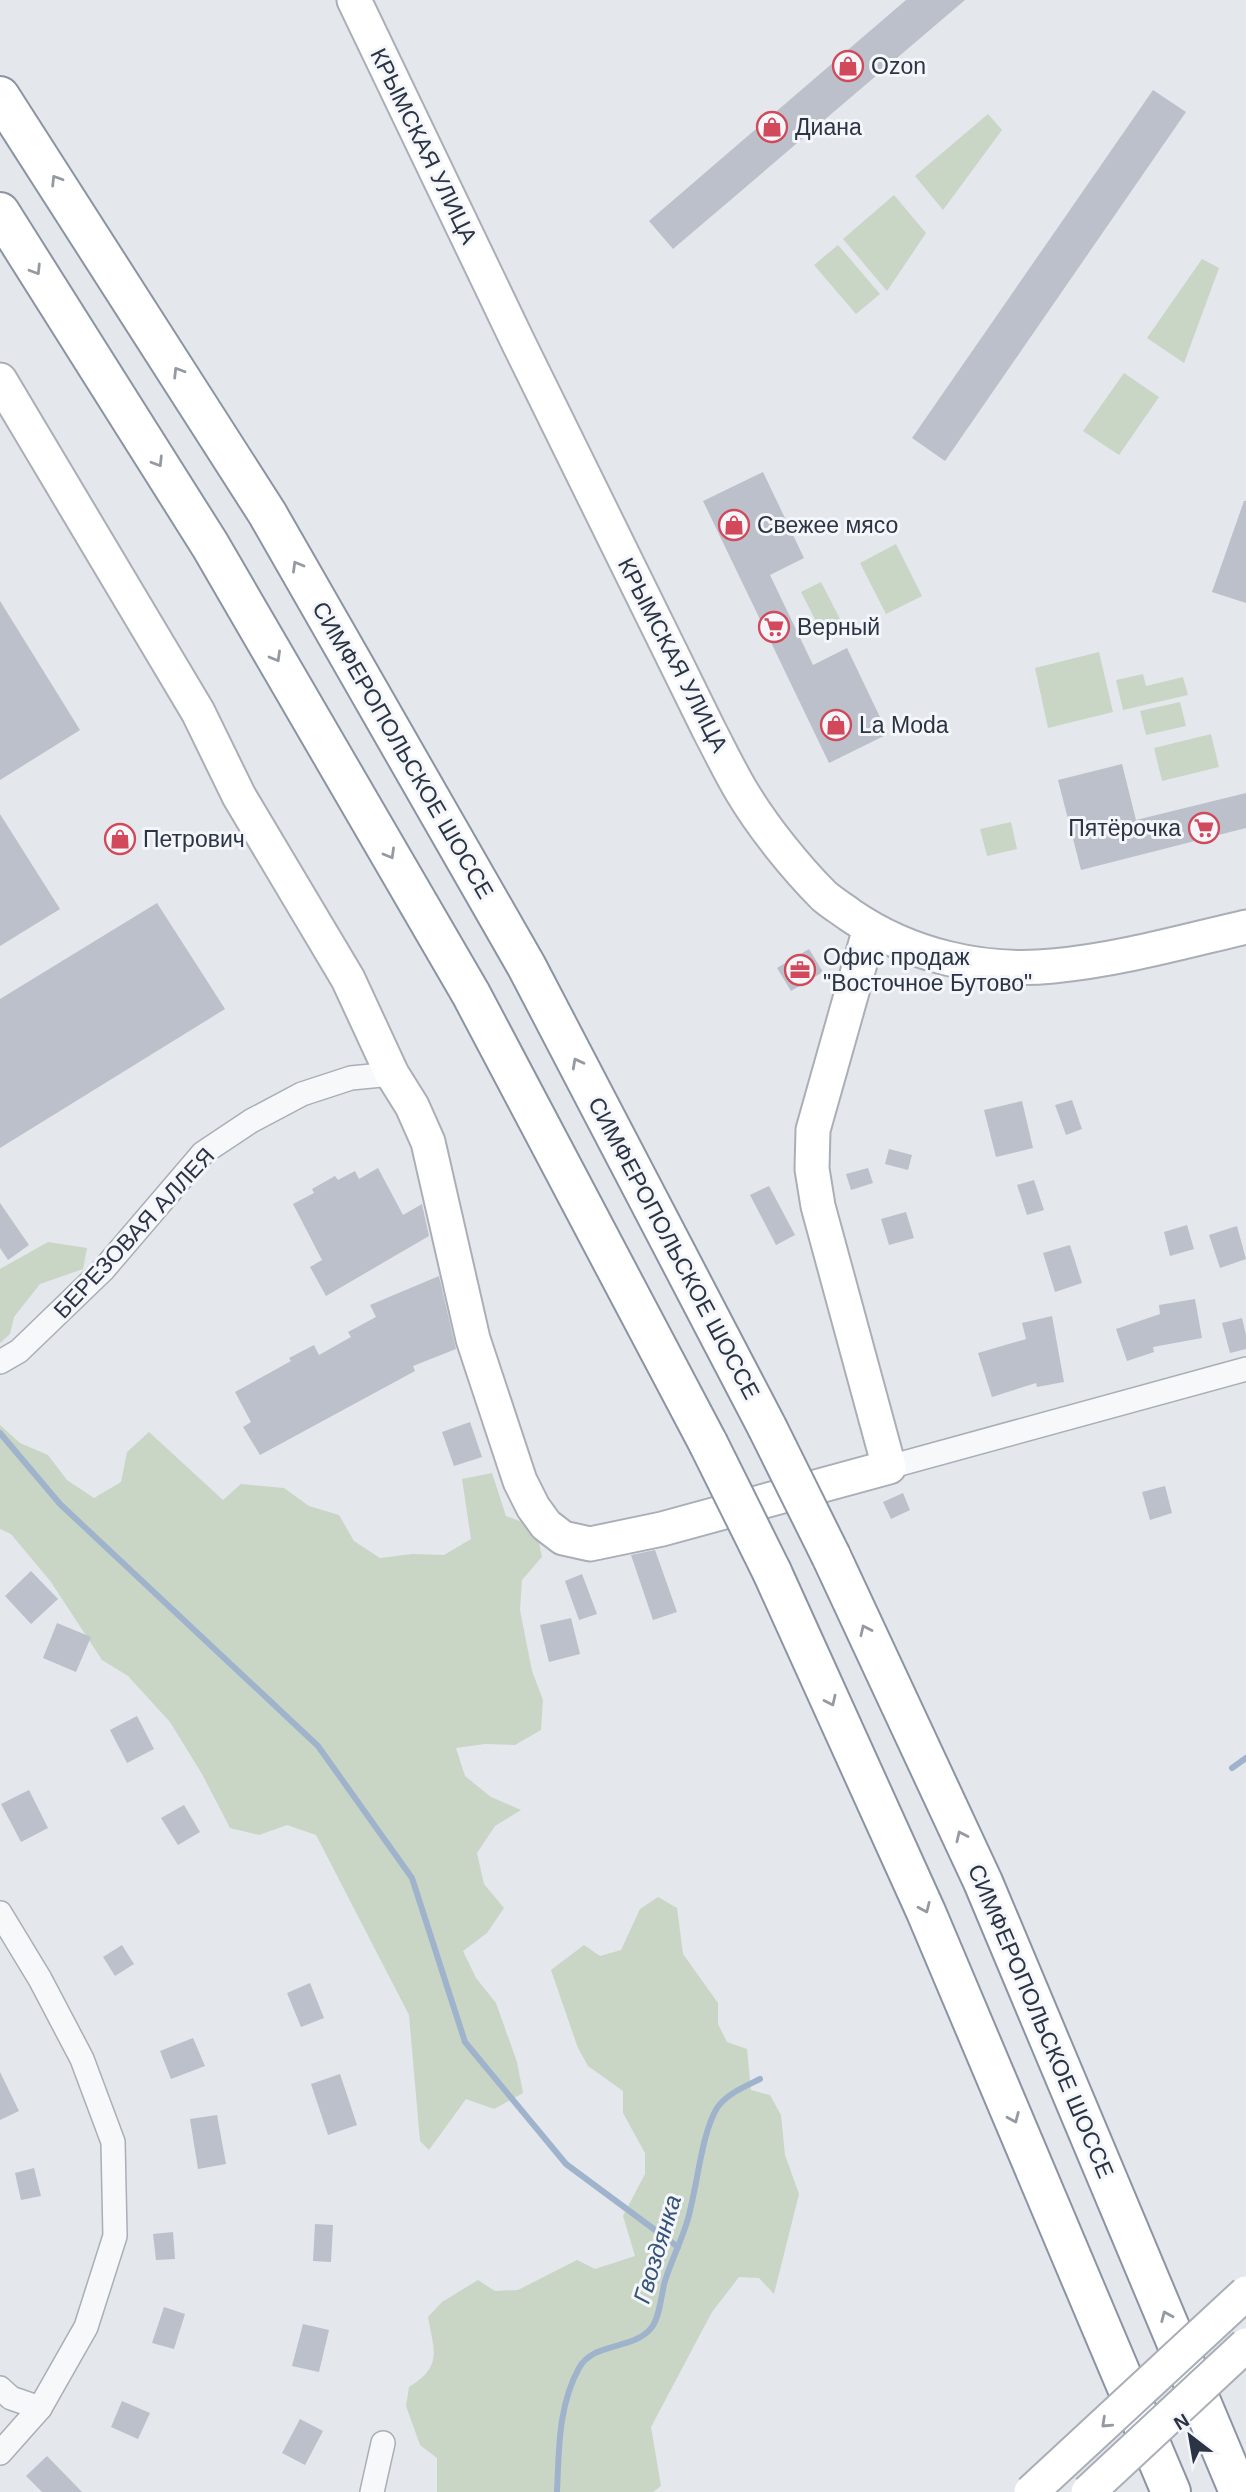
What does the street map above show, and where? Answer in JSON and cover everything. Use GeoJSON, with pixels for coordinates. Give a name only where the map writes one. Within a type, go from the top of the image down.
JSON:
{"type":"FeatureCollection","features":[{"type":"Feature","properties":{"kind":"highway","name":"СИМФЕРОПОЛЬСКОЕ ШОССЕ"},"geometry":{"type":"LineString","coordinates":[[0,96],[267,513],[527,967],[768,1427],[983,1882],[1239,2492]]}},
{"type":"Feature","properties":{"kind":"highway"},"geometry":{"type":"LineString","coordinates":[[0,212],[210,545],[465,983],[708,1443],[772,1573],[926,1912],[1171,2492]]}},
{"type":"Feature","properties":{"kind":"street","name":"КРЫМСКАЯ УЛИЦА"},"geometry":{"type":"LineString","coordinates":[[354,0],[523,353],[742,793],[786,853],[826,897],[870,928],[915,950],[959,961],[997,966],[1050,967],[1104,960],[1246,927]]}},
{"type":"Feature","properties":{"kind":"street"},"geometry":{"type":"LineString","coordinates":[[0,380],[198,712],[239,796],[348,979],[392,1073],[412,1106],[428,1143],[473,1339],[520,1481],[546,1525],[563,1538],[590,1544],[662,1529],[1246,1369]]}},
{"type":"Feature","properties":{"kind":"street"},"geometry":{"type":"LineString","coordinates":[[870,928],[813,1130],[813,1169],[818,1206],[889,1467]]}},
{"type":"Feature","properties":{"kind":"street","name":"БЕРЕЗОВАЯ АЛЛЕЯ"},"geometry":{"type":"LineString","coordinates":[[0,1362],[19,1351],[103,1270],[203,1153],[251,1121],[302,1094],[351,1078],[392,1073]]}},
{"type":"Feature","properties":{"kind":"street"},"geometry":{"type":"LineString","coordinates":[[0,1913],[40,1979],[82,2059],[113,2142],[115,2236],[86,2327],[40,2408],[0,2452]]}},
{"type":"Feature","properties":{"kind":"street"},"geometry":{"type":"LineString","coordinates":[[1031,2492],[1246,2293]]}},
{"type":"Feature","properties":{"kind":"street"},"geometry":{"type":"LineString","coordinates":[[1088,2492],[1246,2345]]}},
{"type":"Feature","properties":{"kind":"street"},"geometry":{"type":"LineString","coordinates":[[0,2388],[11,2398],[40,2408]]}},
{"type":"Feature","properties":{"kind":"street"},"geometry":{"type":"LineString","coordinates":[[372,2492],[383,2443]]}},
{"type":"Feature","properties":{"kind":"green space"},"geometry":{"type":"Polygon","coordinates":[[[988,114],[1002,130],[943,210],[915,176],[988,114]]]}},
{"type":"Feature","properties":{"kind":"green space"},"geometry":{"type":"Polygon","coordinates":[[[894,195],[926,233],[887,291],[843,239],[894,195]]]}},
{"type":"Feature","properties":{"kind":"green space"},"geometry":{"type":"Polygon","coordinates":[[[838,245],[880,294],[856,314],[814,265],[838,245]]]}},
{"type":"Feature","properties":{"kind":"green space"},"geometry":{"type":"Polygon","coordinates":[[[1202,259],[1219,268],[1184,363],[1147,338],[1202,259]]]}},
{"type":"Feature","properties":{"kind":"green space"},"geometry":{"type":"Polygon","coordinates":[[[1124,373],[1159,397],[1119,455],[1083,431],[1124,373]]]}},
{"type":"Feature","properties":{"kind":"green space"},"geometry":{"type":"Polygon","coordinates":[[[896,544],[922,596],[886,614],[860,563],[896,544]]]}},
{"type":"Feature","properties":{"kind":"green space"},"geometry":{"type":"Polygon","coordinates":[[[821,582],[840,619],[820,629],[801,592],[821,582]]]}},
{"type":"Feature","properties":{"kind":"green space"},"geometry":{"type":"Polygon","coordinates":[[[1099,652],[1113,712],[1048,728],[1035,668],[1099,652]]]}},
{"type":"Feature","properties":{"kind":"green space"},"geometry":{"type":"Polygon","coordinates":[[[1143,674],[1146,686],[1183,677],[1188,695],[1123,710],[1116,680],[1143,674]]]}},
{"type":"Feature","properties":{"kind":"green space"},"geometry":{"type":"Polygon","coordinates":[[[1180,702],[1186,726],[1146,735],[1140,711],[1180,702]]]}},
{"type":"Feature","properties":{"kind":"green space"},"geometry":{"type":"Polygon","coordinates":[[[1211,734],[1219,767],[1162,781],[1154,748],[1211,734]]]}},
{"type":"Feature","properties":{"kind":"green space"},"geometry":{"type":"Polygon","coordinates":[[[1011,822],[1017,849],[987,856],[980,829],[1011,822]]]}},
{"type":"Feature","properties":{"kind":"green space"},"geometry":{"type":"Polygon","coordinates":[[[48,1242],[87,1248],[83,1269],[40,1284],[14,1317],[10,1334],[0,1343],[0,1269],[48,1242]]]}},
{"type":"Feature","properties":{"kind":"green space"},"geometry":{"type":"Polygon","coordinates":[[[0,1425],[20,1443],[48,1455],[67,1480],[94,1498],[121,1482],[127,1452],[149,1432],[223,1500],[241,1484],[284,1488],[309,1506],[339,1515],[354,1541],[380,1558],[412,1554],[444,1555],[471,1539],[462,1479],[492,1473],[506,1516],[536,1527],[542,1557],[522,1580],[520,1610],[532,1671],[543,1700],[541,1730],[515,1745],[485,1744],[456,1748],[465,1776],[491,1797],[521,1810],[495,1826],[477,1853],[484,1884],[504,1908],[487,1933],[463,1951],[476,1978],[496,2003],[517,2062],[523,2093],[494,2109],[466,2099],[429,2150],[420,2141],[409,2015],[316,1835],[287,1825],[259,1835],[230,1828],[202,1774],[170,1722],[128,1676],[102,1660],[51,1582],[11,1534],[0,1529],[0,1425]]]}},
{"type":"Feature","properties":{"kind":"green space"},"geometry":{"type":"Polygon","coordinates":[[[658,1897],[677,1908],[683,1954],[718,2003],[718,2024],[727,2042],[747,2049],[751,2090],[770,2095],[781,2115],[785,2155],[799,2194],[774,2294],[759,2278],[739,2277],[712,2312],[651,2427],[661,2486],[653,2492],[437,2492],[437,2458],[420,2445],[406,2406],[409,2387],[427,2372],[434,2357],[428,2317],[442,2302],[478,2280],[495,2291],[518,2290],[577,2260],[595,2269],[635,2256],[623,2216],[645,2174],[645,2153],[623,2113],[623,2091],[588,2066],[578,2048],[551,1970],[584,1945],[600,1956],[621,1950],[640,1909],[658,1897]]]}},
{"type":"Feature","properties":{"kind":"building"},"geometry":{"type":"Polygon","coordinates":[[[906,0],[965,0],[673,249],[649,221],[906,0]]]}},
{"type":"Feature","properties":{"kind":"building"},"geometry":{"type":"Polygon","coordinates":[[[1153,90],[1186,112],[945,461],[912,438],[1153,90]]]}},
{"type":"Feature","properties":{"kind":"building"},"geometry":{"type":"Polygon","coordinates":[[[763,472],[804,558],[770,575],[813,665],[847,648],[888,734],[829,763],[703,501],[763,472]]]}},
{"type":"Feature","properties":{"kind":"building"},"geometry":{"type":"Polygon","coordinates":[[[1246,501],[1246,603],[1212,592],[1246,501]]]}},
{"type":"Feature","properties":{"kind":"building"},"geometry":{"type":"Polygon","coordinates":[[[0,601],[80,730],[0,780],[0,601]]]}},
{"type":"Feature","properties":{"kind":"building"},"geometry":{"type":"Polygon","coordinates":[[[1122,764],[1136,820],[1246,793],[1246,828],[1081,870],[1058,780],[1122,764]]]}},
{"type":"Feature","properties":{"kind":"building"},"geometry":{"type":"Polygon","coordinates":[[[0,814],[60,909],[0,946],[0,814]]]}},
{"type":"Feature","properties":{"kind":"building"},"geometry":{"type":"Polygon","coordinates":[[[157,903],[225,1009],[0,1148],[0,999],[157,903]]]}},
{"type":"Feature","properties":{"kind":"building","name":"Офис продаж \"Восточное Бутово\""},"geometry":{"type":"Polygon","coordinates":[[[809,949],[823,972],[791,991],[777,968],[809,949]]]}},
{"type":"Feature","properties":{"kind":"building"},"geometry":{"type":"Polygon","coordinates":[[[1072,1100],[1082,1129],[1066,1135],[1055,1105],[1072,1100]]]}},
{"type":"Feature","properties":{"kind":"building"},"geometry":{"type":"Polygon","coordinates":[[[1022,1101],[1033,1148],[996,1157],[984,1110],[1022,1101]]]}},
{"type":"Feature","properties":{"kind":"building"},"geometry":{"type":"Polygon","coordinates":[[[889,1149],[912,1155],[908,1170],[885,1164],[889,1149]]]}},
{"type":"Feature","properties":{"kind":"building"},"geometry":{"type":"Polygon","coordinates":[[[378,1168],[403,1215],[422,1204],[429,1236],[326,1296],[310,1267],[322,1260],[293,1204],[314,1193],[312,1189],[335,1176],[338,1180],[355,1171],[359,1179],[378,1168]]]}},
{"type":"Feature","properties":{"kind":"building"},"geometry":{"type":"Polygon","coordinates":[[[868,1168],[873,1183],[851,1190],[846,1174],[868,1168]]]}},
{"type":"Feature","properties":{"kind":"building"},"geometry":{"type":"Polygon","coordinates":[[[1034,1180],[1044,1210],[1027,1215],[1017,1185],[1034,1180]]]}},
{"type":"Feature","properties":{"kind":"building"},"geometry":{"type":"Polygon","coordinates":[[[769,1186],[795,1235],[776,1245],[750,1195],[769,1186]]]}},
{"type":"Feature","properties":{"kind":"building"},"geometry":{"type":"Polygon","coordinates":[[[0,1203],[29,1245],[8,1260],[0,1248],[0,1203]]]}},
{"type":"Feature","properties":{"kind":"building"},"geometry":{"type":"Polygon","coordinates":[[[906,1212],[914,1238],[889,1245],[881,1219],[906,1212]]]}},
{"type":"Feature","properties":{"kind":"building"},"geometry":{"type":"Polygon","coordinates":[[[1187,1225],[1194,1249],[1170,1256],[1164,1232],[1187,1225]]]}},
{"type":"Feature","properties":{"kind":"building"},"geometry":{"type":"Polygon","coordinates":[[[1237,1226],[1246,1259],[1220,1268],[1209,1235],[1237,1226]]]}},
{"type":"Feature","properties":{"kind":"building"},"geometry":{"type":"Polygon","coordinates":[[[1070,1245],[1082,1283],[1055,1292],[1043,1253],[1070,1245]]]}},
{"type":"Feature","properties":{"kind":"building"},"geometry":{"type":"Polygon","coordinates":[[[439,1276],[456,1349],[413,1366],[415,1371],[260,1455],[243,1427],[251,1422],[235,1392],[314,1345],[319,1355],[351,1337],[348,1332],[376,1317],[370,1305],[439,1276]]]}},
{"type":"Feature","properties":{"kind":"building"},"geometry":{"type":"Polygon","coordinates":[[[1195,1299],[1202,1338],[1153,1347],[1154,1352],[1127,1361],[1116,1329],[1160,1314],[1159,1305],[1195,1299]]]}},
{"type":"Feature","properties":{"kind":"building"},"geometry":{"type":"Polygon","coordinates":[[[1052,1316],[1064,1382],[1037,1387],[1036,1383],[992,1397],[978,1353],[1026,1339],[1022,1323],[1052,1316]]]}},
{"type":"Feature","properties":{"kind":"building"},"geometry":{"type":"Polygon","coordinates":[[[1242,1318],[1246,1349],[1230,1353],[1222,1323],[1242,1318]]]}},
{"type":"Feature","properties":{"kind":"building"},"geometry":{"type":"Polygon","coordinates":[[[470,1422],[482,1457],[454,1466],[442,1432],[470,1422]]]}},
{"type":"Feature","properties":{"kind":"building"},"geometry":{"type":"Polygon","coordinates":[[[1165,1486],[1172,1513],[1150,1520],[1142,1492],[1165,1486]]]}},
{"type":"Feature","properties":{"kind":"building"},"geometry":{"type":"Polygon","coordinates":[[[903,1493],[910,1510],[891,1519],[883,1502],[903,1493]]]}},
{"type":"Feature","properties":{"kind":"building"},"geometry":{"type":"Polygon","coordinates":[[[655,1550],[677,1612],[653,1620],[631,1555],[655,1550]]]}},
{"type":"Feature","properties":{"kind":"building"},"geometry":{"type":"Polygon","coordinates":[[[31,1571],[58,1599],[31,1624],[5,1596],[31,1571]]]}},
{"type":"Feature","properties":{"kind":"building"},"geometry":{"type":"Polygon","coordinates":[[[582,1574],[597,1614],[579,1620],[565,1581],[582,1574]]]}},
{"type":"Feature","properties":{"kind":"building"},"geometry":{"type":"Polygon","coordinates":[[[571,1618],[580,1654],[549,1662],[540,1625],[571,1618]]]}},
{"type":"Feature","properties":{"kind":"building"},"geometry":{"type":"Polygon","coordinates":[[[57,1623],[91,1637],[76,1672],[43,1658],[57,1623]]]}},
{"type":"Feature","properties":{"kind":"building"},"geometry":{"type":"Polygon","coordinates":[[[137,1716],[154,1749],[127,1763],[110,1730],[137,1716]]]}},
{"type":"Feature","properties":{"kind":"building"},"geometry":{"type":"Polygon","coordinates":[[[29,1790],[48,1828],[21,1842],[1,1804],[29,1790]]]}},
{"type":"Feature","properties":{"kind":"building"},"geometry":{"type":"Polygon","coordinates":[[[184,1805],[200,1832],[178,1845],[161,1818],[184,1805]]]}},
{"type":"Feature","properties":{"kind":"building"},"geometry":{"type":"Polygon","coordinates":[[[122,1945],[134,1964],[115,1976],[103,1957],[122,1945]]]}},
{"type":"Feature","properties":{"kind":"building"},"geometry":{"type":"Polygon","coordinates":[[[310,1983],[324,2018],[301,2027],[287,1993],[310,1983]]]}},
{"type":"Feature","properties":{"kind":"building"},"geometry":{"type":"Polygon","coordinates":[[[193,2038],[205,2066],[171,2079],[160,2051],[193,2038]]]}},
{"type":"Feature","properties":{"kind":"building"},"geometry":{"type":"Polygon","coordinates":[[[0,2072],[19,2111],[0,2120],[0,2072]]]}},
{"type":"Feature","properties":{"kind":"building"},"geometry":{"type":"Polygon","coordinates":[[[340,2074],[357,2125],[328,2135],[311,2084],[340,2074]]]}},
{"type":"Feature","properties":{"kind":"building"},"geometry":{"type":"Polygon","coordinates":[[[217,2115],[226,2164],[198,2169],[190,2119],[217,2115]]]}},
{"type":"Feature","properties":{"kind":"building"},"geometry":{"type":"Polygon","coordinates":[[[34,2168],[41,2196],[21,2200],[15,2173],[34,2168]]]}},
{"type":"Feature","properties":{"kind":"building"},"geometry":{"type":"Polygon","coordinates":[[[315,2224],[333,2225],[331,2262],[313,2261],[315,2224]]]}},
{"type":"Feature","properties":{"kind":"building"},"geometry":{"type":"Polygon","coordinates":[[[173,2232],[175,2259],[156,2260],[153,2234],[173,2232]]]}},
{"type":"Feature","properties":{"kind":"building"},"geometry":{"type":"Polygon","coordinates":[[[164,2307],[185,2314],[174,2349],[152,2343],[164,2307]]]}},
{"type":"Feature","properties":{"kind":"building"},"geometry":{"type":"Polygon","coordinates":[[[303,2324],[329,2330],[319,2372],[292,2366],[303,2324]]]}},
{"type":"Feature","properties":{"kind":"building"},"geometry":{"type":"Polygon","coordinates":[[[122,2401],[150,2413],[138,2439],[111,2427],[122,2401]]]}},
{"type":"Feature","properties":{"kind":"building"},"geometry":{"type":"Polygon","coordinates":[[[300,2419],[323,2431],[305,2465],[282,2453],[300,2419]]]}},
{"type":"Feature","properties":{"kind":"building"},"geometry":{"type":"Polygon","coordinates":[[[47,2456],[82,2492],[42,2492],[26,2476],[47,2456]]]}},
{"type":"Feature","properties":{"kind":"waterway"},"geometry":{"type":"LineString","coordinates":[[0,1433],[60,1504],[318,1746],[412,1878],[465,2042],[566,2164],[678,2247]]}},
{"type":"Feature","properties":{"kind":"waterway","name":"Гвоздянка"},"geometry":{"type":"LineString","coordinates":[[1232,1768],[1246,1758]]}},
{"type":"Feature","properties":{"kind":"waterway","name":"Гвоздянка"},"geometry":{"type":"LineString","coordinates":[[557,2492],[563,2413],[579,2368],[594,2354],[635,2340],[652,2327],[659,2311],[667,2274],[687,2222],[703,2147],[712,2119],[717,2108],[726,2099],[760,2079]]}},
{"type":"Feature","properties":{"kind":"place","name":"Ozon"},"geometry":{"type":"Point","coordinates":[848,66]}},
{"type":"Feature","properties":{"kind":"place","name":"Диана"},"geometry":{"type":"Point","coordinates":[772,127]}},
{"type":"Feature","properties":{"kind":"place","name":"Свежее мясо"},"geometry":{"type":"Point","coordinates":[734,525]}},
{"type":"Feature","properties":{"kind":"place","name":"Верный"},"geometry":{"type":"Point","coordinates":[774,627]}},
{"type":"Feature","properties":{"kind":"place","name":"La Moda"},"geometry":{"type":"Point","coordinates":[836,725]}},
{"type":"Feature","properties":{"kind":"place","name":"Пятёрочка"},"geometry":{"type":"Point","coordinates":[1204,828]}},
{"type":"Feature","properties":{"kind":"place","name":"Петрович"},"geometry":{"type":"Point","coordinates":[120,839]}},
{"type":"Feature","properties":{"kind":"place","name":"Офис продаж \"Восточное Бутово\""},"geometry":{"type":"Point","coordinates":[800,970]}}]}
